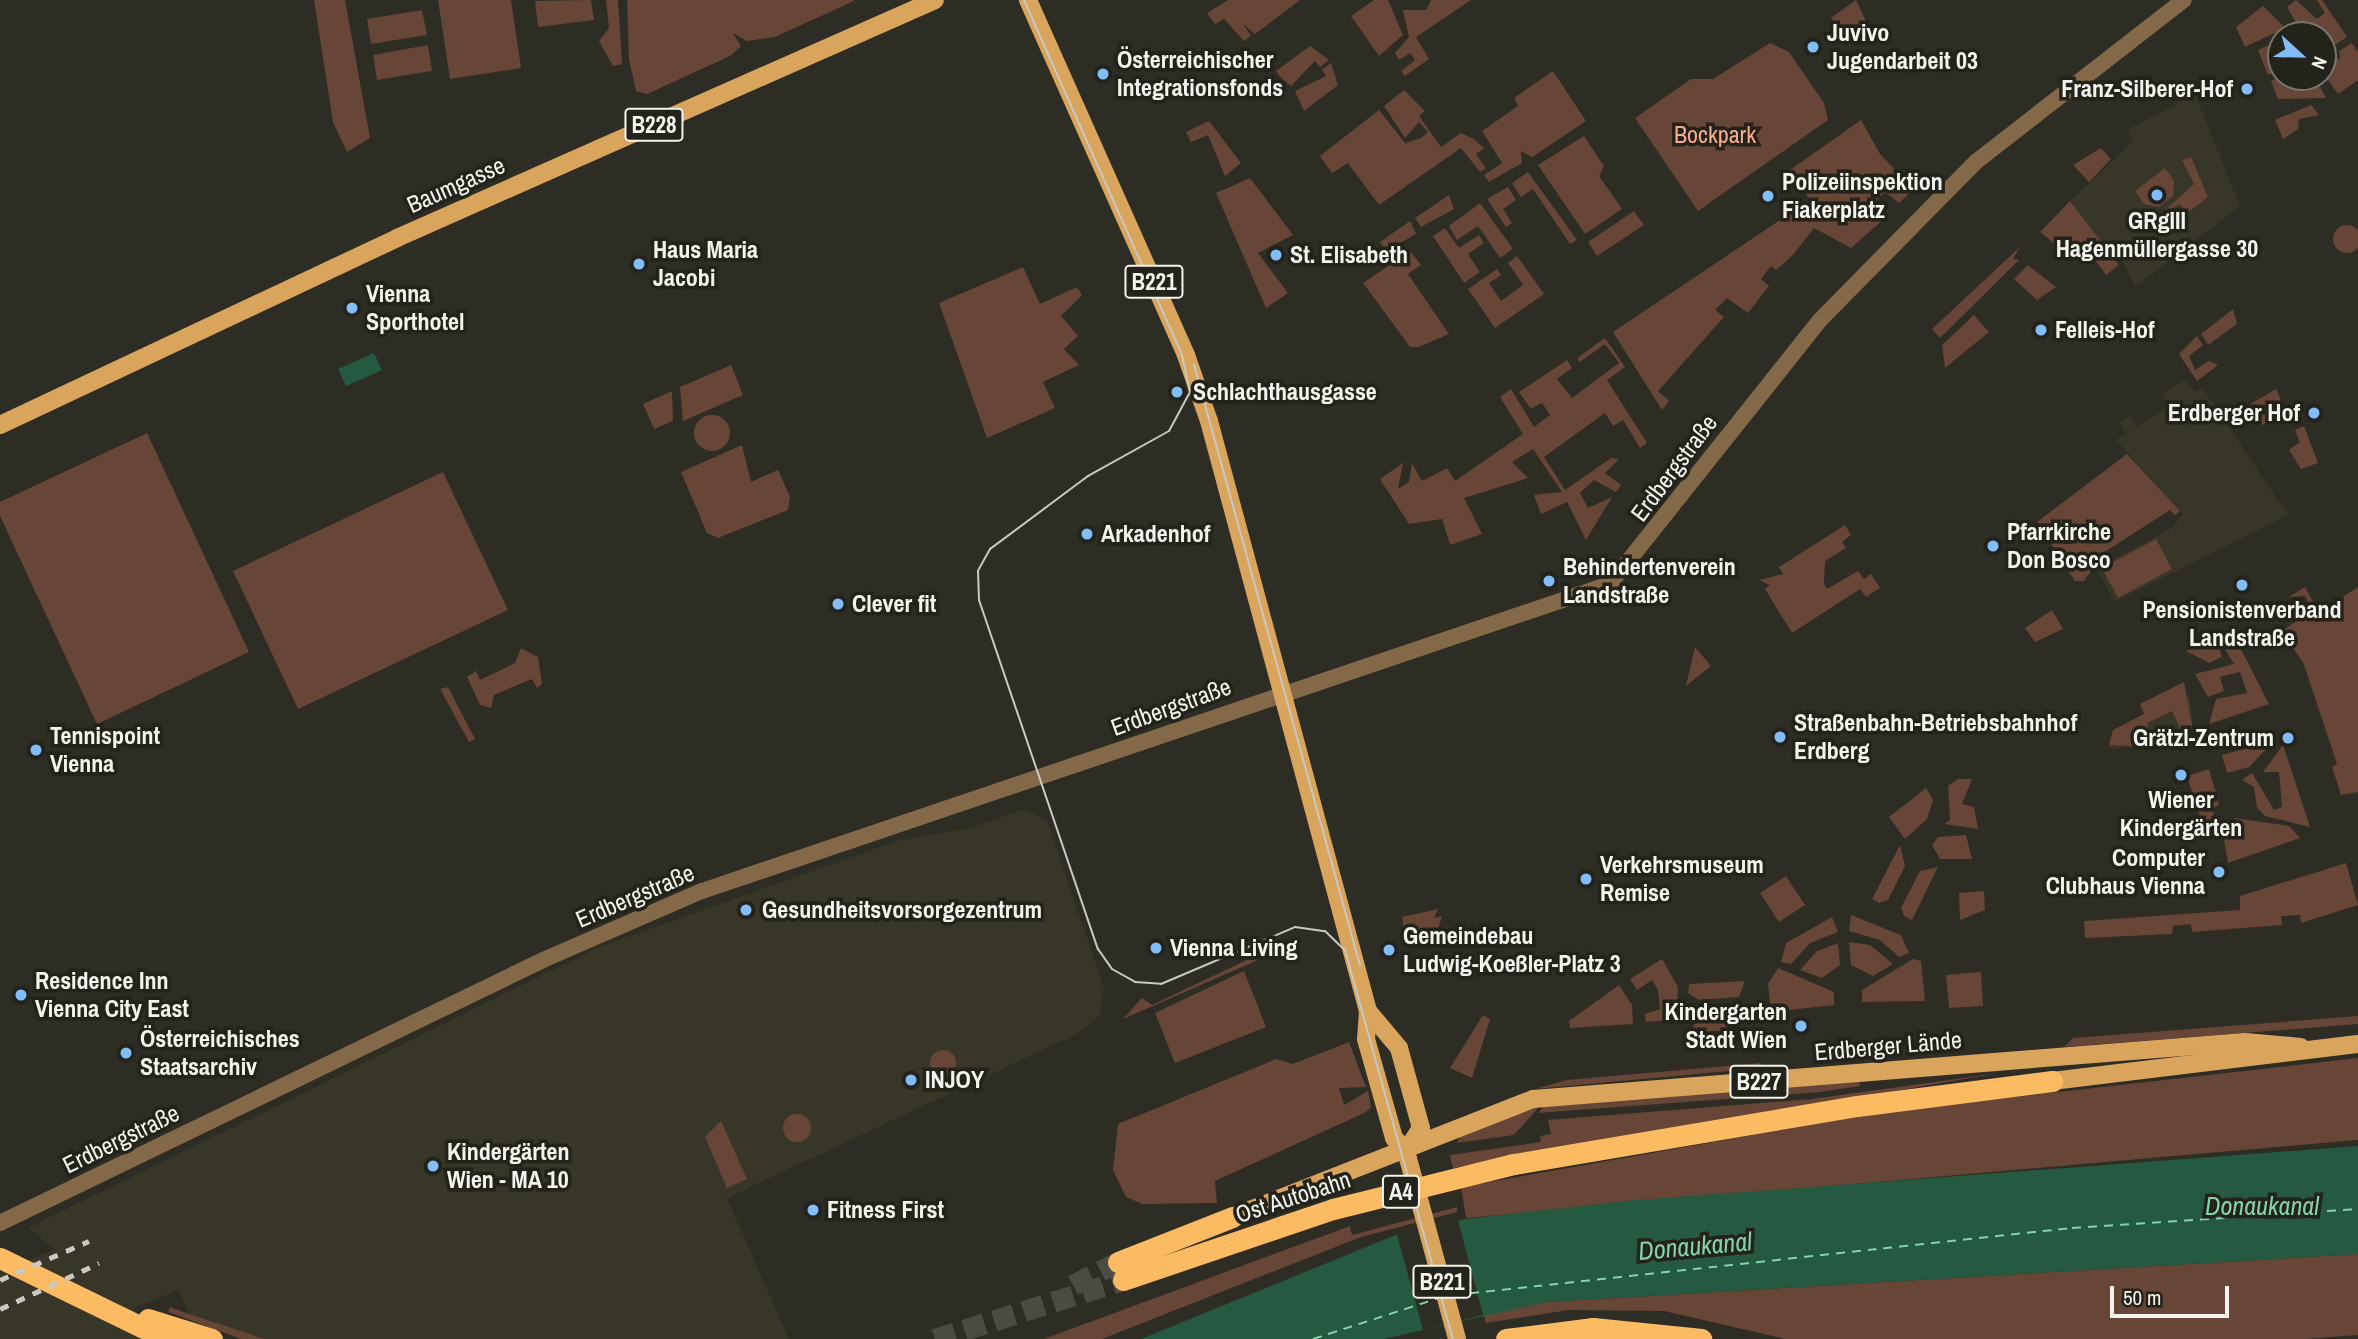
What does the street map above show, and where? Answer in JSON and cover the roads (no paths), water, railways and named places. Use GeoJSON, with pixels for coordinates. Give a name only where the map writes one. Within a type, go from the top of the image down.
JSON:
{"type":"FeatureCollection","features":[{"type":"Feature","properties":{"kind":"highway","name":"Ost Autobahn"},"geometry":{"type":"LineString","coordinates":[[1232,1217],[1120,1271],[1333,1209],[1514,1164],[1687,1135],[2052,1081]]}},
{"type":"Feature","properties":{"kind":"highway"},"geometry":{"type":"LineString","coordinates":[[0,1258],[97,1307],[146,1325],[212,1339]]}},
{"type":"Feature","properties":{"kind":"highway"},"geometry":{"type":"LineString","coordinates":[[146,1325],[166,1339]]}},
{"type":"Feature","properties":{"kind":"highway"},"geometry":{"type":"LineString","coordinates":[[1506,1339],[1593,1328],[1701,1339]]}},
{"type":"Feature","properties":{"kind":"main road","name":"Baumgasse"},"geometry":{"type":"LineString","coordinates":[[0,425],[397,238],[935,0]]}},
{"type":"Feature","properties":{"kind":"main road","name":"B221"},"geometry":{"type":"LineString","coordinates":[[1028,0],[1186,355],[1368,1011],[1399,1048],[1421,1128],[1406,1151],[1457,1339]]}},
{"type":"Feature","properties":{"kind":"main road"},"geometry":{"type":"LineString","coordinates":[[1368,1011],[1366,1039],[1389,1121],[1406,1151]]}},
{"type":"Feature","properties":{"kind":"main road","name":"Erdberger Lände"},"geometry":{"type":"LineString","coordinates":[[1232,1217],[1406,1151],[1519,1103],[1577,1094],[2245,1042],[2301,1047]]}},
{"type":"Feature","properties":{"kind":"main road","name":"Erdberger Lände"},"geometry":{"type":"LineString","coordinates":[[2052,1081],[2301,1047],[2358,1044]]}},
{"type":"Feature","properties":{"kind":"street","name":"Erdbergstraße"},"geometry":{"type":"LineString","coordinates":[[0,1223],[543,960],[702,891],[1610,584],[1820,320],[1977,161],[2184,0]]}},
{"type":"Feature","properties":{"kind":"water"},"geometry":{"type":"Polygon","coordinates":[[[374,353],[382,370],[346,386],[338,369],[374,353]]]}},
{"type":"Feature","properties":{"kind":"water","name":"Donaukanal"},"geometry":{"type":"Polygon","coordinates":[[[2358,1146],[2358,1254],[1546,1302],[1384,1339],[1141,1339],[1398,1234],[1465,1219],[1636,1200],[2358,1146]]]}},
{"type":"Feature","properties":{"kind":"tunnel"},"geometry":{"type":"LineString","coordinates":[[1073,1285],[1118,1262]]}},
{"type":"Feature","properties":{"kind":"tunnel"},"geometry":{"type":"LineString","coordinates":[[935,1339],[1123,1280]]}},
{"type":"Feature","properties":{"kind":"tram line"},"geometry":{"type":"LineString","coordinates":[[1024,0],[1182,355],[1190,392],[1169,431],[1088,476],[990,549],[978,571],[979,600],[1098,949],[1112,969],[1135,982],[1161,984],[1295,927],[1325,931],[1345,950],[1453,1339]]}},
{"type":"Feature","properties":{"kind":"tram line"},"geometry":{"type":"LineString","coordinates":[[1194,365],[1360,965]]}},
{"type":"Feature","properties":{"kind":"railway"},"geometry":{"type":"LineString","coordinates":[[0,1280],[89,1241]]}},
{"type":"Feature","properties":{"kind":"railway"},"geometry":{"type":"LineString","coordinates":[[0,1309],[99,1263]]}},
{"type":"Feature","properties":{"kind":"place","name":"Juvivo Jugendarbeit 03"},"geometry":{"type":"Point","coordinates":[1813,47]}},
{"type":"Feature","properties":{"kind":"place","name":"Österreichischer Integrationsfonds"},"geometry":{"type":"Point","coordinates":[1103,74]}},
{"type":"Feature","properties":{"kind":"place","name":"Franz-Silberer-Hof"},"geometry":{"type":"Point","coordinates":[2247,89]}},
{"type":"Feature","properties":{"kind":"place","name":"GRgIII Hagenmüllergasse 30"},"geometry":{"type":"Point","coordinates":[2157,195]}},
{"type":"Feature","properties":{"kind":"place","name":"Polizeiinspektion Fiakerplatz"},"geometry":{"type":"Point","coordinates":[1768,196]}},
{"type":"Feature","properties":{"kind":"place","name":"St. Elisabeth"},"geometry":{"type":"Point","coordinates":[1276,255]}},
{"type":"Feature","properties":{"kind":"place","name":"Haus Maria Jacobi"},"geometry":{"type":"Point","coordinates":[639,264]}},
{"type":"Feature","properties":{"kind":"place","name":"Vienna Sporthotel"},"geometry":{"type":"Point","coordinates":[352,308]}},
{"type":"Feature","properties":{"kind":"place","name":"Felleis-Hof"},"geometry":{"type":"Point","coordinates":[2041,330]}},
{"type":"Feature","properties":{"kind":"place","name":"Schlachthausgasse"},"geometry":{"type":"Point","coordinates":[1177,392]}},
{"type":"Feature","properties":{"kind":"place","name":"Erdberger Hof"},"geometry":{"type":"Point","coordinates":[2314,413]}},
{"type":"Feature","properties":{"kind":"place","name":"Arkadenhof"},"geometry":{"type":"Point","coordinates":[1087,534]}},
{"type":"Feature","properties":{"kind":"place","name":"Pfarrkirche Don Bosco"},"geometry":{"type":"Point","coordinates":[1993,546]}},
{"type":"Feature","properties":{"kind":"place","name":"Behindertenverein Landstraße"},"geometry":{"type":"Point","coordinates":[1549,581]}},
{"type":"Feature","properties":{"kind":"place","name":"Pensionistenverband Landstraße"},"geometry":{"type":"Point","coordinates":[2242,585]}},
{"type":"Feature","properties":{"kind":"place","name":"Clever fit"},"geometry":{"type":"Point","coordinates":[838,604]}},
{"type":"Feature","properties":{"kind":"place","name":"Straßenbahn-Betriebsbahnhof Erdberg"},"geometry":{"type":"Point","coordinates":[1780,737]}},
{"type":"Feature","properties":{"kind":"place","name":"Grätzl-Zentrum"},"geometry":{"type":"Point","coordinates":[2288,738]}},
{"type":"Feature","properties":{"kind":"place","name":"Tennispoint Vienna"},"geometry":{"type":"Point","coordinates":[36,750]}},
{"type":"Feature","properties":{"kind":"place","name":"Wiener Kindergärten"},"geometry":{"type":"Point","coordinates":[2181,775]}},
{"type":"Feature","properties":{"kind":"place","name":"Computer Clubhaus Vienna"},"geometry":{"type":"Point","coordinates":[2219,872]}},
{"type":"Feature","properties":{"kind":"place","name":"Verkehrsmuseum Remise"},"geometry":{"type":"Point","coordinates":[1586,879]}},
{"type":"Feature","properties":{"kind":"place","name":"Gesundheitsvorsorgezentrum"},"geometry":{"type":"Point","coordinates":[746,910]}},
{"type":"Feature","properties":{"kind":"place","name":"Vienna Living"},"geometry":{"type":"Point","coordinates":[1156,948]}},
{"type":"Feature","properties":{"kind":"place","name":"Gemeindebau Ludwig-Koeßler-Platz 3"},"geometry":{"type":"Point","coordinates":[1389,950]}},
{"type":"Feature","properties":{"kind":"place","name":"Residence Inn Vienna City East"},"geometry":{"type":"Point","coordinates":[21,995]}},
{"type":"Feature","properties":{"kind":"place","name":"Kindergarten Stadt Wien"},"geometry":{"type":"Point","coordinates":[1801,1026]}},
{"type":"Feature","properties":{"kind":"place","name":"Österreichisches Staatsarchiv"},"geometry":{"type":"Point","coordinates":[126,1053]}},
{"type":"Feature","properties":{"kind":"place","name":"INJOY"},"geometry":{"type":"Point","coordinates":[911,1080]}},
{"type":"Feature","properties":{"kind":"place","name":"Kindergärten Wien - MA 10"},"geometry":{"type":"Point","coordinates":[433,1166]}},
{"type":"Feature","properties":{"kind":"place","name":"Fitness First"},"geometry":{"type":"Point","coordinates":[813,1210]}},
{"type":"Feature","properties":{"kind":"park label","name":"Bockpark"},"geometry":{"type":"Point","coordinates":[1715,135]}}]}
